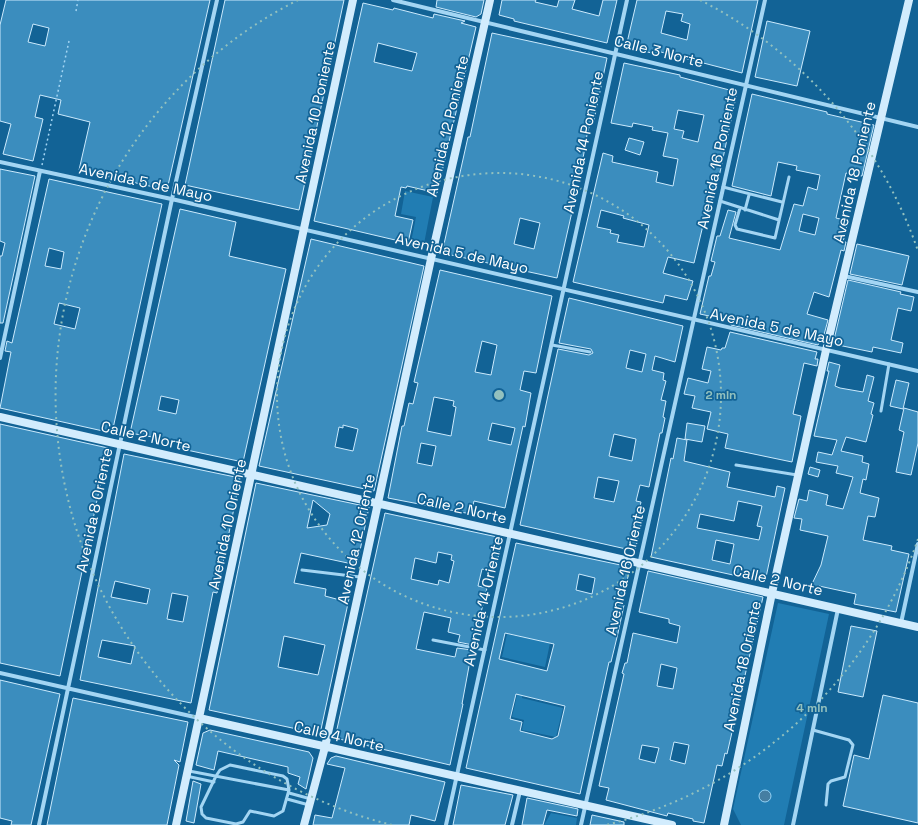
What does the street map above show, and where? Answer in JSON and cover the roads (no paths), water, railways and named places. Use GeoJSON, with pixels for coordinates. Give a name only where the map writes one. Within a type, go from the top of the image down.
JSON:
{"type":"FeatureCollection","features":[{"type":"Feature","properties":{"kind":"street","name":"Avenida 8 Oriente"},"geometry":{"type":"LineString","coordinates":[[39,825],[172,199],[217,0]]}},
{"type":"Feature","properties":{"kind":"street","name":"Avenida 10 Poniente"},"geometry":{"type":"LineString","coordinates":[[305,230],[353,0]]}},
{"type":"Feature","properties":{"kind":"street","name":"Calle 3 Norte"},"geometry":{"type":"LineString","coordinates":[[393,0],[486,21],[918,127]]}},
{"type":"Feature","properties":{"kind":"street","name":"Avenida 12 Poniente"},"geometry":{"type":"LineString","coordinates":[[431,259],[490,0]]}},
{"type":"Feature","properties":{"kind":"street","name":"Avenida 14 Poniente"},"geometry":{"type":"LineString","coordinates":[[564,289],[614,53],[627,0]]}},
{"type":"Feature","properties":{"kind":"street","name":"Avenida 16 Poniente"},"geometry":{"type":"LineString","coordinates":[[693,321],[765,0]]}},
{"type":"Feature","properties":{"kind":"street","name":"Avenida 18 Poniente"},"geometry":{"type":"LineString","coordinates":[[826,350],[909,0]]}},
{"type":"Feature","properties":{"kind":"street","name":"Avenida 5 de Mayo"},"geometry":{"type":"LineString","coordinates":[[0,162],[172,199],[564,289],[693,321],[918,371]]}},
{"type":"Feature","properties":{"kind":"street"},"geometry":{"type":"LineString","coordinates":[[0,358],[40,171]]}},
{"type":"Feature","properties":{"kind":"street","name":"Avenida 10 Oriente"},"geometry":{"type":"LineString","coordinates":[[176,825],[305,230]]}},
{"type":"Feature","properties":{"kind":"street","name":"Avenida 12 Oriente"},"geometry":{"type":"LineString","coordinates":[[304,825],[325,747],[431,259]]}},
{"type":"Feature","properties":{"kind":"street"},"geometry":{"type":"LineString","coordinates":[[844,276],[918,292]]}},
{"type":"Feature","properties":{"kind":"street","name":"Avenida 14 Oriente"},"geometry":{"type":"LineString","coordinates":[[446,825],[564,289]]}},
{"type":"Feature","properties":{"kind":"street","name":"Avenida 16 Oriente"},"geometry":{"type":"LineString","coordinates":[[581,825],[693,321]]}},
{"type":"Feature","properties":{"kind":"street","name":"Avenida 18 Oriente"},"geometry":{"type":"LineString","coordinates":[[724,825],[772,593],[826,350]]}},
{"type":"Feature","properties":{"kind":"street","name":"Calle 2 Norte"},"geometry":{"type":"LineString","coordinates":[[0,417],[918,627]]}},
{"type":"Feature","properties":{"kind":"street"},"geometry":{"type":"LineString","coordinates":[[901,623],[918,544]]}},
{"type":"Feature","properties":{"kind":"street"},"geometry":{"type":"LineString","coordinates":[[793,825],[838,608]]}},
{"type":"Feature","properties":{"kind":"street","name":"Calle 4 Norte"},"geometry":{"type":"LineString","coordinates":[[0,673],[457,778],[668,824]]}},
{"type":"Feature","properties":{"kind":"street"},"geometry":{"type":"LineString","coordinates":[[512,825],[520,791]]}},
{"type":"Feature","properties":{"kind":"lane"},"geometry":{"type":"LineString","coordinates":[[740,208],[735,225],[737,229],[772,238],[776,236],[782,202],[789,177]]}},
{"type":"Feature","properties":{"kind":"lane"},"geometry":{"type":"LineString","coordinates":[[723,187],[749,195],[782,202]]}},
{"type":"Feature","properties":{"kind":"lane"},"geometry":{"type":"LineString","coordinates":[[745,210],[749,195]]}},
{"type":"Feature","properties":{"kind":"lane"},"geometry":{"type":"LineString","coordinates":[[720,201],[779,220]]}},
{"type":"Feature","properties":{"kind":"lane"},"geometry":{"type":"LineString","coordinates":[[552,345],[590,352]]}},
{"type":"Feature","properties":{"kind":"lane"},"geometry":{"type":"LineString","coordinates":[[881,411],[889,364]]}},
{"type":"Feature","properties":{"kind":"lane"},"geometry":{"type":"LineString","coordinates":[[736,464],[798,475]]}},
{"type":"Feature","properties":{"kind":"lane"},"geometry":{"type":"LineString","coordinates":[[302,570],[362,578]]}},
{"type":"Feature","properties":{"kind":"lane"},"geometry":{"type":"LineString","coordinates":[[433,640],[485,650]]}},
{"type":"Feature","properties":{"kind":"lane"},"geometry":{"type":"LineString","coordinates":[[813,730],[849,740],[852,745],[845,777],[831,781],[828,784],[826,805]]}},
{"type":"Feature","properties":{"kind":"lane"},"geometry":{"type":"LineString","coordinates":[[230,765],[283,776],[289,784],[288,799],[285,807],[279,815],[274,816],[250,811],[243,822],[236,824],[206,818],[202,814],[201,808],[214,782],[220,770],[230,765]]}},
{"type":"Feature","properties":{"kind":"lane"},"geometry":{"type":"LineString","coordinates":[[187,773],[216,776],[289,792],[310,802]]}},
{"type":"Feature","properties":{"kind":"lane"},"geometry":{"type":"LineString","coordinates":[[187,773],[214,782]]}},
{"type":"Feature","properties":{"kind":"lane"},"geometry":{"type":"LineString","coordinates":[[288,799],[310,802]]}}]}
